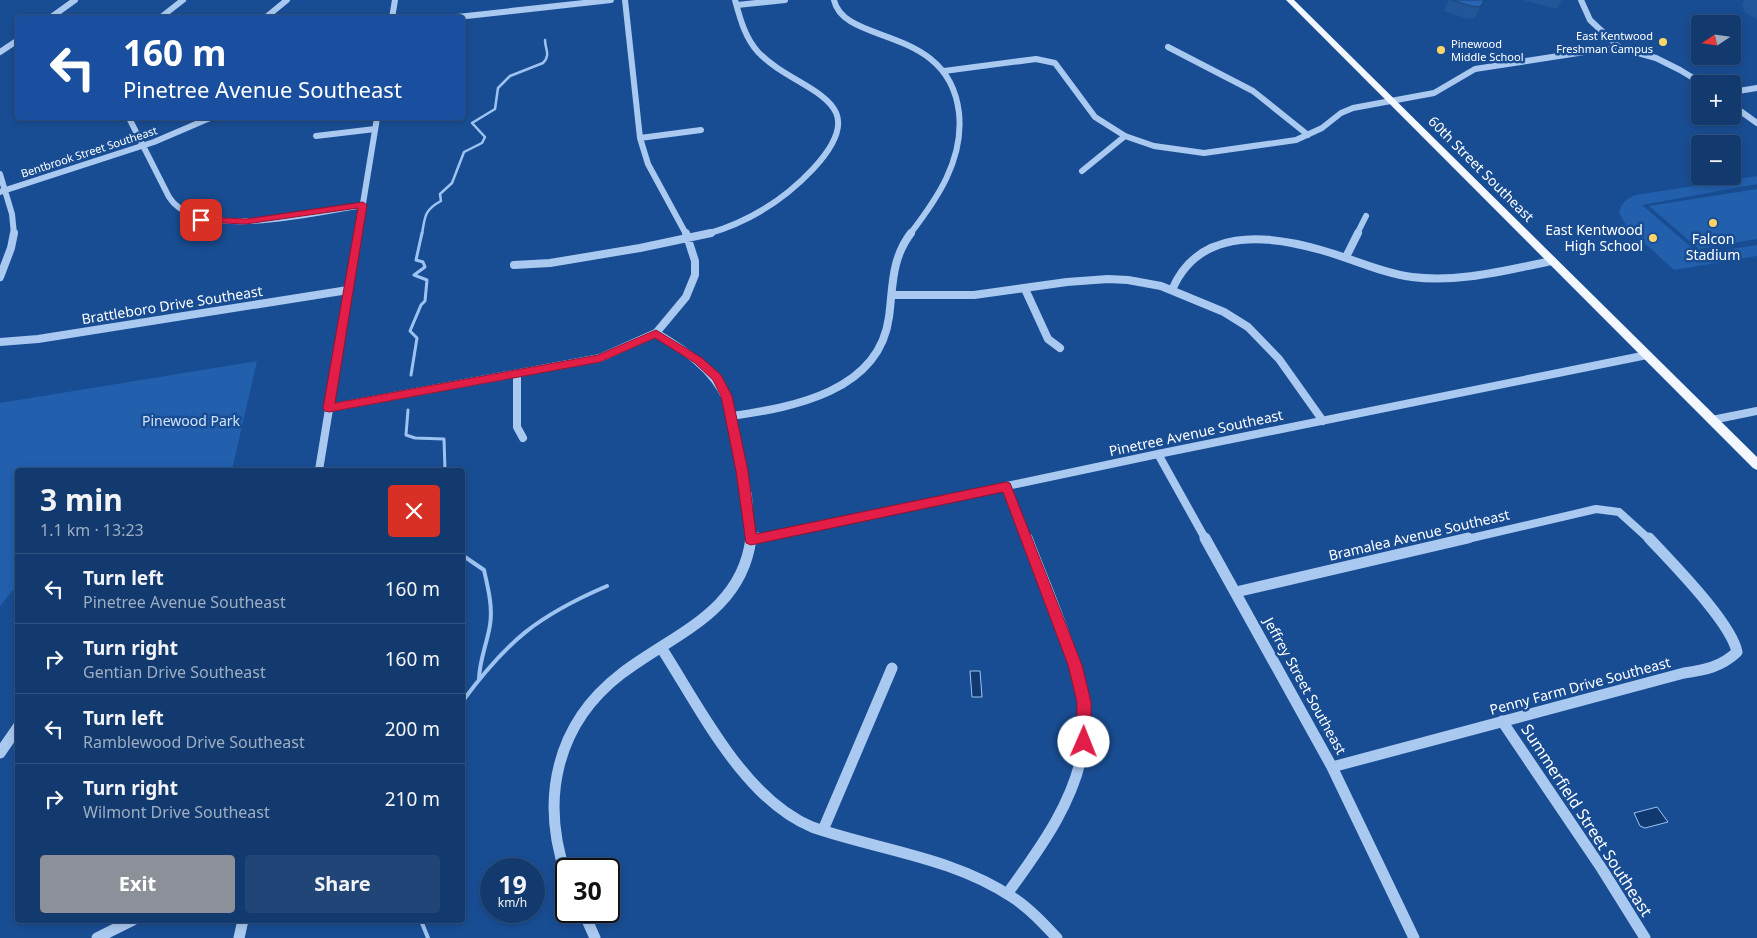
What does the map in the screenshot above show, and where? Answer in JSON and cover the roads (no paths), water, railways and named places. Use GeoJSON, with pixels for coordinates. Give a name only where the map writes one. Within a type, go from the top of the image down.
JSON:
{"type":"FeatureCollection","features":[{"type":"Feature","properties":{"kind":"main road","name":"60th Street Southeast"},"geometry":{"type":"LineString","coordinates":[[1290,0],[1757,465]]}},
{"type":"Feature","properties":{"kind":"street"},"geometry":{"type":"LineString","coordinates":[[54,15],[75,0]]}},
{"type":"Feature","properties":{"kind":"street"},"geometry":{"type":"LineString","coordinates":[[164,15],[183,0]]}},
{"type":"Feature","properties":{"kind":"street"},"geometry":{"type":"LineString","coordinates":[[269,15],[287,0]]}},
{"type":"Feature","properties":{"kind":"street"},"geometry":{"type":"LineString","coordinates":[[393,15],[396,0]]}},
{"type":"Feature","properties":{"kind":"street"},"geometry":{"type":"LineString","coordinates":[[465,16],[611,0]]}},
{"type":"Feature","properties":{"kind":"street"},"geometry":{"type":"LineString","coordinates":[[329,408],[517,375],[600,358],[656,333],[686,297],[696,275],[695,262],[685,230],[648,164],[640,138],[624,0]]}},
{"type":"Feature","properties":{"kind":"street"},"geometry":{"type":"LineString","coordinates":[[514,265],[548,263],[688,241],[741,224],[765,211],[804,181],[831,149],[839,128],[837,117],[831,103],[819,92],[778,70],[762,56],[746,35],[736,3],[785,0]]}},
{"type":"Feature","properties":{"kind":"street"},"geometry":{"type":"LineString","coordinates":[[732,416],[802,403],[821,396],[852,379],[878,350],[886,335],[899,252],[941,192],[958,155],[961,134],[958,108],[954,90],[944,71],[922,54],[846,18],[836,9],[834,0]]}},
{"type":"Feature","properties":{"kind":"street"},"geometry":{"type":"LineString","coordinates":[[1581,0],[1590,20],[1616,41],[1621,49]]}},
{"type":"Feature","properties":{"kind":"street"},"geometry":{"type":"LineString","coordinates":[[0,52],[15,42]]}},
{"type":"Feature","properties":{"kind":"street"},"geometry":{"type":"LineString","coordinates":[[1168,47],[1253,91],[1308,135]]}},
{"type":"Feature","properties":{"kind":"street"},"geometry":{"type":"LineString","coordinates":[[944,71],[1036,59],[1049,60],[1059,67],[1095,118],[1125,136],[1154,146],[1204,153],[1278,144],[1308,135],[1322,128],[1340,113],[1353,108],[1434,93],[1474,69],[1621,49],[1672,63],[1691,76]]}},
{"type":"Feature","properties":{"kind":"street"},"geometry":{"type":"LineString","coordinates":[[1741,91],[1757,88]]}},
{"type":"Feature","properties":{"kind":"street"},"geometry":{"type":"LineString","coordinates":[[1741,111],[1757,123]]}},
{"type":"Feature","properties":{"kind":"street"},"geometry":{"type":"LineString","coordinates":[[130,120],[174,205],[200,219],[246,222],[363,205]]}},
{"type":"Feature","properties":{"kind":"street","name":"Bentbrook Street Southeast"},"geometry":{"type":"LineString","coordinates":[[2,191],[143,146],[206,120]]}},
{"type":"Feature","properties":{"kind":"street"},"geometry":{"type":"LineString","coordinates":[[319,468],[377,120]]}},
{"type":"Feature","properties":{"kind":"street"},"geometry":{"type":"LineString","coordinates":[[316,136],[376,129]]}},
{"type":"Feature","properties":{"kind":"street"},"geometry":{"type":"LineString","coordinates":[[640,138],[700,130]]}},
{"type":"Feature","properties":{"kind":"street"},"geometry":{"type":"LineString","coordinates":[[1082,171],[1125,136]]}},
{"type":"Feature","properties":{"kind":"street"},"geometry":{"type":"LineString","coordinates":[[0,174],[2,191],[14,214],[15,230],[12,249],[0,277]]}},
{"type":"Feature","properties":{"kind":"street"},"geometry":{"type":"LineString","coordinates":[[1346,257],[1366,216]]}},
{"type":"Feature","properties":{"kind":"street"},"geometry":{"type":"LineString","coordinates":[[1172,290],[1178,273],[1189,260],[1210,247],[1242,239],[1278,240],[1346,257],[1392,273],[1431,279],[1472,275],[1552,261]]}},
{"type":"Feature","properties":{"kind":"street"},"geometry":{"type":"LineString","coordinates":[[892,295],[934,297],[1025,290],[1084,280],[1113,279],[1147,283],[1172,290],[1227,313],[1248,327],[1268,346],[1323,421]]}},
{"type":"Feature","properties":{"kind":"street","name":"Brattleboro Drive Southeast"},"geometry":{"type":"LineString","coordinates":[[0,342],[38,340],[348,290]]}},
{"type":"Feature","properties":{"kind":"street"},"geometry":{"type":"LineString","coordinates":[[1025,290],[1048,338],[1060,348]]}},
{"type":"Feature","properties":{"kind":"street"},"geometry":{"type":"LineString","coordinates":[[559,858],[552,805],[559,759],[568,738],[591,702],[618,676],[662,649],[713,611],[728,593],[741,572],[751,540],[748,509],[732,416],[726,396],[717,378],[699,360],[656,333]]}},
{"type":"Feature","properties":{"kind":"street","name":"Pinetree Avenue Southeast"},"geometry":{"type":"LineString","coordinates":[[751,540],[1158,454],[1647,355]]}},
{"type":"Feature","properties":{"kind":"street"},"geometry":{"type":"LineString","coordinates":[[517,375],[517,427],[523,438]]}},
{"type":"Feature","properties":{"kind":"street"},"geometry":{"type":"LineString","coordinates":[[1712,420],[1757,411]]}},
{"type":"Feature","properties":{"kind":"street","name":"Jeffrey Street Southeast"},"geometry":{"type":"LineString","coordinates":[[1158,454],[1332,767],[1412,930],[1414,938]]}},
{"type":"Feature","properties":{"kind":"street"},"geometry":{"type":"LineString","coordinates":[[1006,486],[1075,665],[1084,702],[1084,742],[1077,775],[1045,838],[1007,894]]}},
{"type":"Feature","properties":{"kind":"street","name":"Bramalea Avenue Southeast"},"geometry":{"type":"LineString","coordinates":[[1236,592],[1596,508],[1619,512],[1632,520],[1681,574]]}},
{"type":"Feature","properties":{"kind":"street","name":"Penny Farm Drive Southeast"},"geometry":{"type":"LineString","coordinates":[[1332,767],[1684,673],[1715,669],[1728,661],[1737,652],[1734,641],[1681,574]]}},
{"type":"Feature","properties":{"kind":"street"},"geometry":{"type":"LineString","coordinates":[[662,649],[738,764],[764,794],[795,819],[823,830],[928,859],[1007,894],[1057,938]]}},
{"type":"Feature","properties":{"kind":"street"},"geometry":{"type":"LineString","coordinates":[[823,830],[892,668]]}},
{"type":"Feature","properties":{"kind":"street","name":"Summerfield Street Southeast"},"geometry":{"type":"LineString","coordinates":[[1502,721],[1602,869],[1645,938]]}},
{"type":"Feature","properties":{"kind":"street"},"geometry":{"type":"LineString","coordinates":[[0,754],[15,732]]}},
{"type":"Feature","properties":{"kind":"street"},"geometry":{"type":"LineString","coordinates":[[97,938],[127,923]]}},
{"type":"Feature","properties":{"kind":"street"},"geometry":{"type":"LineString","coordinates":[[239,938],[242,923]]}},
{"type":"Feature","properties":{"kind":"street"},"geometry":{"type":"LineString","coordinates":[[588,923],[595,938]]}},
{"type":"Feature","properties":{"kind":"waterway"},"geometry":{"type":"LineString","coordinates":[[422,234],[426,214],[435,204],[441,201],[440,194],[452,183],[464,152],[482,143],[485,137],[472,123],[495,109],[498,88],[510,76],[543,63],[547,57],[545,40]]}},
{"type":"Feature","properties":{"kind":"waterway"},"geometry":{"type":"LineString","coordinates":[[411,375],[417,338],[410,331],[421,305],[425,301],[427,280],[414,275],[425,267],[423,262],[416,260],[422,233]]}},
{"type":"Feature","properties":{"kind":"waterway"},"geometry":{"type":"LineString","coordinates":[[408,410],[406,435],[415,438],[444,439],[445,468]]}},
{"type":"Feature","properties":{"kind":"waterway"},"geometry":{"type":"LineString","coordinates":[[465,557],[484,570],[490,598],[490,625],[480,666],[479,680]]}},
{"type":"Feature","properties":{"kind":"waterway"},"geometry":{"type":"LineString","coordinates":[[479,680],[509,646],[525,632],[561,608],[607,586]]}},
{"type":"Feature","properties":{"kind":"waterway"},"geometry":{"type":"LineString","coordinates":[[465,698],[479,680]]}},
{"type":"Feature","properties":{"kind":"waterway"},"geometry":{"type":"LineString","coordinates":[[422,923],[428,938]]}},
{"type":"Feature","properties":{"kind":"place","name":"East Kentwood Freshman Campus"},"geometry":{"type":"Point","coordinates":[1663,42]}},
{"type":"Feature","properties":{"kind":"place","name":"Pinewood Middle School"},"geometry":{"type":"Point","coordinates":[1441,50]}},
{"type":"Feature","properties":{"kind":"place","name":"Falcon Stadium"},"geometry":{"type":"Point","coordinates":[1713,223]}},
{"type":"Feature","properties":{"kind":"place","name":"East Kentwood High School"},"geometry":{"type":"Point","coordinates":[1653,238]}},
{"type":"Feature","properties":{"kind":"park label","name":"Pinewood Park"},"geometry":{"type":"Point","coordinates":[191,421]}}]}
